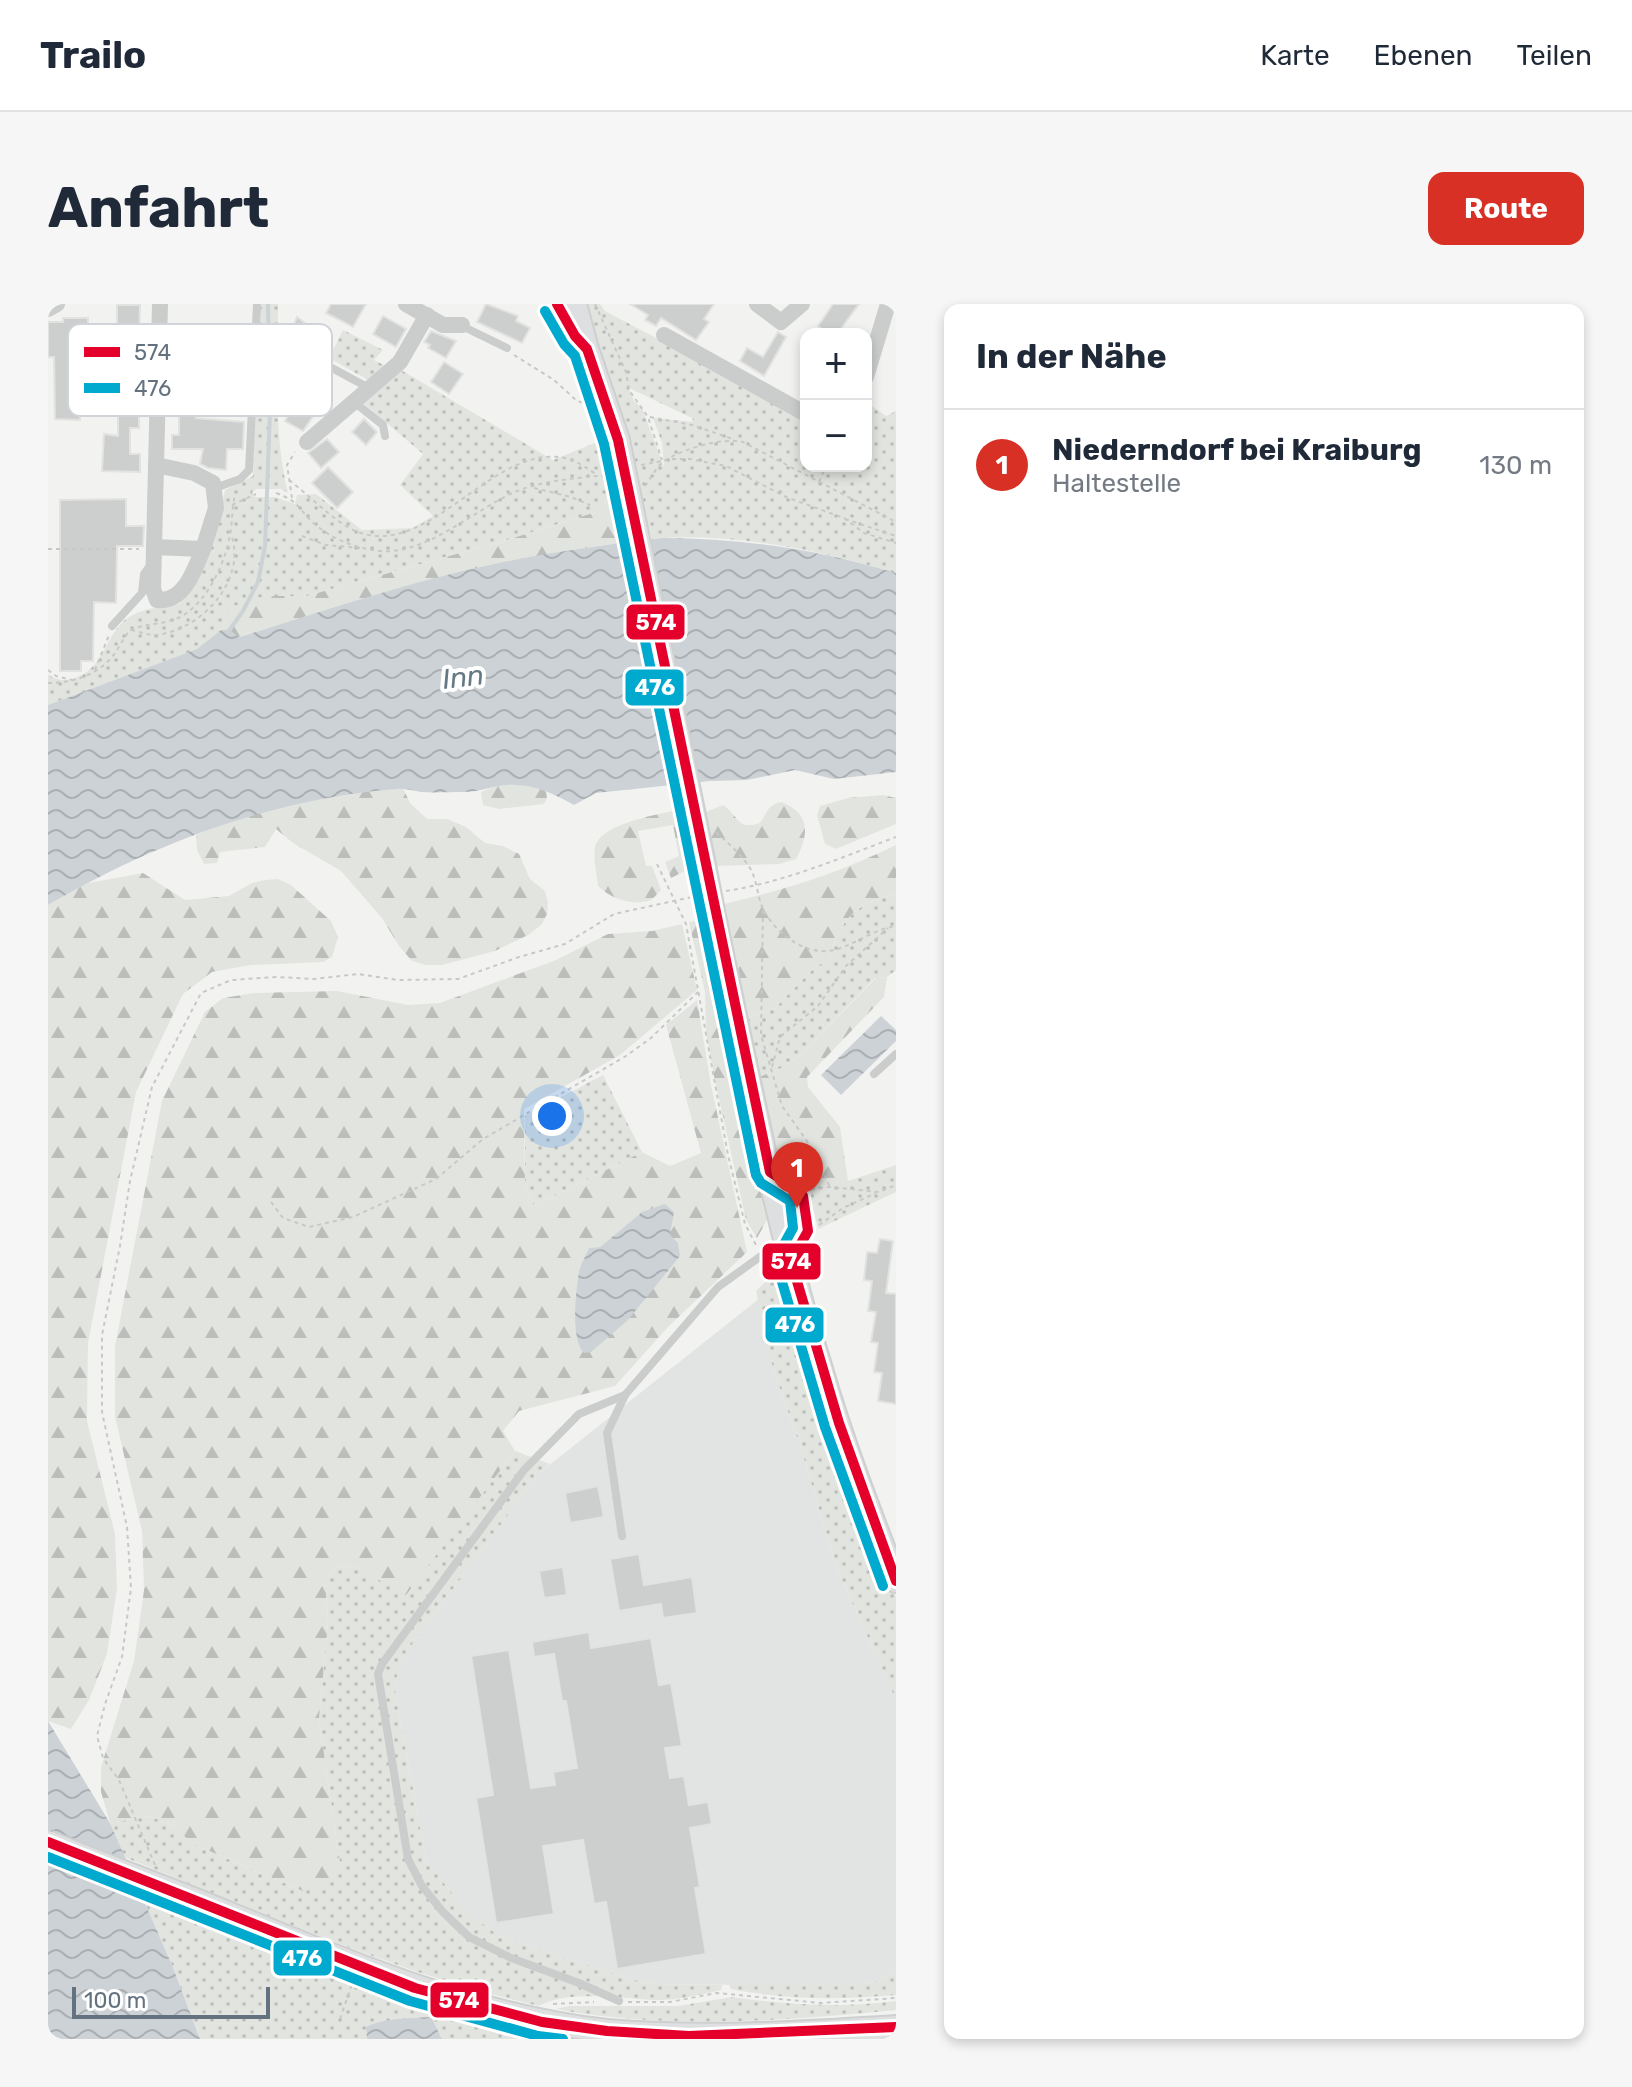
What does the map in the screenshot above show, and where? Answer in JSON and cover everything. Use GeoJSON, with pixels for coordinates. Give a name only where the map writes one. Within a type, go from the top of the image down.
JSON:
{"type":"FeatureCollection","features":[{"type":"Feature","properties":{"kind":"main road"},"geometry":{"type":"LineString","coordinates":[[557,304],[575,336],[587,349]]}},
{"type":"Feature","properties":{"kind":"main road"},"geometry":{"type":"LineString","coordinates":[[575,304],[614,429],[706,828],[703,860],[791,1261],[820,1369],[896,1581]]}},
{"type":"Feature","properties":{"kind":"main road"},"geometry":{"type":"LineString","coordinates":[[48,1842],[415,1988],[500,2013],[607,2031],[675,2036],[736,2036],[896,2027]]}},
{"type":"Feature","properties":{"kind":"street"},"geometry":{"type":"LineString","coordinates":[[48,309],[57,304]]}},
{"type":"Feature","properties":{"kind":"street"},"geometry":{"type":"LineString","coordinates":[[160,304],[160,324]]}},
{"type":"Feature","properties":{"kind":"street"},"geometry":{"type":"LineString","coordinates":[[406,304],[443,325],[462,325]]}},
{"type":"Feature","properties":{"kind":"street"},"geometry":{"type":"LineString","coordinates":[[757,304],[781,322],[802,304]]}},
{"type":"Feature","properties":{"kind":"street"},"geometry":{"type":"LineString","coordinates":[[872,357],[888,304]]}},
{"type":"Feature","properties":{"kind":"street"},"geometry":{"type":"LineString","coordinates":[[307,442],[400,362],[427,315]]}},
{"type":"Feature","properties":{"kind":"street"},"geometry":{"type":"LineString","coordinates":[[664,335],[800,411]]}},
{"type":"Feature","properties":{"kind":"street"},"geometry":{"type":"LineString","coordinates":[[156,465],[194,473],[213,483],[215,488],[216,508],[203,549],[182,589],[177,595],[163,601],[157,600],[154,595],[154,553],[156,465],[157,416]]}},
{"type":"Feature","properties":{"kind":"street"},"geometry":{"type":"LineString","coordinates":[[154,553],[203,549]]}},
{"type":"Feature","properties":{"kind":"lane"},"geometry":{"type":"LineString","coordinates":[[256,324],[257,304]]}},
{"type":"Feature","properties":{"kind":"lane"},"geometry":{"type":"LineString","coordinates":[[462,325],[507,348]]}},
{"type":"Feature","properties":{"kind":"lane"},"geometry":{"type":"LineString","coordinates":[[332,368],[370,388]]}},
{"type":"Feature","properties":{"kind":"lane"},"geometry":{"type":"LineString","coordinates":[[354,402],[383,425],[385,436]]}},
{"type":"Feature","properties":{"kind":"lane"},"geometry":{"type":"LineString","coordinates":[[215,488],[240,479],[249,470],[252,416]]}},
{"type":"Feature","properties":{"kind":"lane"},"geometry":{"type":"LineString","coordinates":[[112,626],[142,593],[144,574],[154,553]]}},
{"type":"Feature","properties":{"kind":"lane"},"geometry":{"type":"LineString","coordinates":[[874,1074],[896,1054]]}},
{"type":"Feature","properties":{"kind":"lane"},"geometry":{"type":"LineString","coordinates":[[770,1172],[799,1190],[803,1196],[808,1231],[791,1261]]}},
{"type":"Feature","properties":{"kind":"lane"},"geometry":{"type":"LineString","coordinates":[[622,1536],[607,1433],[625,1395],[718,1287],[786,1239]]}},
{"type":"Feature","properties":{"kind":"lane"},"geometry":{"type":"LineString","coordinates":[[619,2001],[511,1958],[469,1937],[422,1886],[408,1859],[378,1674],[382,1664],[524,1470],[579,1414],[625,1395]]}},
{"type":"Feature","properties":{"kind":"path"},"geometry":{"type":"LineString","coordinates":[[595,304],[626,372],[628,391],[648,417],[663,461]]}},
{"type":"Feature","properties":{"kind":"path"},"geometry":{"type":"LineString","coordinates":[[507,348],[554,380],[577,401],[588,404]]}},
{"type":"Feature","properties":{"kind":"path"},"geometry":{"type":"LineString","coordinates":[[648,417],[692,425],[737,441],[896,522]]}},
{"type":"Feature","properties":{"kind":"path"},"geometry":{"type":"LineString","coordinates":[[302,536],[342,548],[388,551],[412,547],[531,487],[562,479],[599,476],[663,461],[710,443],[737,441]]}},
{"type":"Feature","properties":{"kind":"path"},"geometry":{"type":"LineString","coordinates":[[292,499],[288,459],[307,442]]}},
{"type":"Feature","properties":{"kind":"path"},"geometry":{"type":"LineString","coordinates":[[289,480],[334,518],[358,532],[374,535],[402,534],[533,459],[565,458],[599,476]]}},
{"type":"Feature","properties":{"kind":"path"},"geometry":{"type":"LineString","coordinates":[[663,461],[690,459],[726,466],[786,497],[896,536]]}},
{"type":"Feature","properties":{"kind":"path"},"geometry":{"type":"LineString","coordinates":[[819,482],[823,472]]}},
{"type":"Feature","properties":{"kind":"path"},"geometry":{"type":"LineString","coordinates":[[531,487],[590,505]]}},
{"type":"Feature","properties":{"kind":"path"},"geometry":{"type":"LineString","coordinates":[[276,493],[292,499],[316,526],[362,547]]}},
{"type":"Feature","properties":{"kind":"path"},"geometry":{"type":"LineString","coordinates":[[232,505],[256,494]]}},
{"type":"Feature","properties":{"kind":"path"},"geometry":{"type":"LineString","coordinates":[[844,518],[864,533],[896,543]]}},
{"type":"Feature","properties":{"kind":"path"},"geometry":{"type":"LineString","coordinates":[[130,630],[153,635],[175,631],[208,611],[219,598],[232,572],[237,549],[231,533]]}},
{"type":"Feature","properties":{"kind":"path"},"geometry":{"type":"LineString","coordinates":[[48,549],[154,553]]}},
{"type":"Feature","properties":{"kind":"path"},"geometry":{"type":"LineString","coordinates":[[48,683],[73,681],[95,671],[112,626]]}},
{"type":"Feature","properties":{"kind":"path"},"geometry":{"type":"LineString","coordinates":[[48,670],[73,681]]}},
{"type":"Feature","properties":{"kind":"path"},"geometry":{"type":"LineString","coordinates":[[706,828],[737,851],[752,870],[763,909],[775,926],[802,947],[827,951],[896,925]]}},
{"type":"Feature","properties":{"kind":"path"},"geometry":{"type":"LineString","coordinates":[[716,893],[756,887],[896,837]]}},
{"type":"Feature","properties":{"kind":"path"},"geometry":{"type":"LineString","coordinates":[[657,864],[686,924],[712,1075],[745,1224],[754,1244],[764,1253]]}},
{"type":"Feature","properties":{"kind":"path"},"geometry":{"type":"LineString","coordinates":[[155,1866],[119,1780],[103,1758],[97,1736],[122,1657],[131,1588],[127,1527],[102,1412],[102,1335],[130,1181],[152,1087],[182,1025],[201,993],[231,980],[277,977],[314,979],[358,974],[398,980],[458,979],[565,944],[614,914],[702,895]]}},
{"type":"Feature","properties":{"kind":"path"},"geometry":{"type":"LineString","coordinates":[[763,909],[761,1035],[782,1106],[807,1141],[830,1187]]}},
{"type":"Feature","properties":{"kind":"path"},"geometry":{"type":"LineString","coordinates":[[771,1068],[780,1037],[818,1006],[846,966],[889,927]]}},
{"type":"Feature","properties":{"kind":"path"},"geometry":{"type":"LineString","coordinates":[[271,1202],[283,1218],[309,1227],[353,1217],[436,1179],[483,1139],[626,1056],[651,1038],[699,991]]}},
{"type":"Feature","properties":{"kind":"path"},"geometry":{"type":"LineString","coordinates":[[808,1231],[843,1208],[896,1185]]}},
{"type":"Feature","properties":{"kind":"path"},"geometry":{"type":"LineString","coordinates":[[799,1190],[830,1187],[879,1192]]}},
{"type":"Feature","properties":{"kind":"path"},"geometry":{"type":"LineString","coordinates":[[340,2019],[353,1980]]}},
{"type":"Feature","properties":{"kind":"path"},"geometry":{"type":"LineString","coordinates":[[712,1993],[821,2003],[896,1998]]}},
{"type":"Feature","properties":{"kind":"shaded area"},"geometry":{"type":"Polygon","coordinates":[[[760,1298],[773,1368],[801,1448],[836,1566],[896,1700],[896,1971],[865,1984],[658,1984],[632,1980],[499,1936],[467,1912],[426,1861],[394,1685],[404,1655],[538,1474],[760,1298]]]}},
{"type":"Feature","properties":{"kind":"green space"},"geometry":{"type":"Polygon","coordinates":[[[258,304],[278,304],[278,324],[257,324],[258,304]]]}},
{"type":"Feature","properties":{"kind":"green space"},"geometry":{"type":"Polygon","coordinates":[[[582,304],[600,304],[605,311],[800,414],[800,472],[872,472],[872,406],[886,416],[896,411],[896,573],[838,557],[743,540],[652,539],[582,304]],[[629,388],[634,401],[642,408],[664,467],[662,443],[653,418],[694,422],[692,418],[629,388]]]}},
{"type":"Feature","properties":{"kind":"green space"},"geometry":{"type":"Polygon","coordinates":[[[343,330],[383,350],[374,360],[384,365],[368,380],[332,360],[332,352],[343,330]]]}},
{"type":"Feature","properties":{"kind":"green space"},"geometry":{"type":"Polygon","coordinates":[[[401,370],[553,460],[609,437],[615,466],[614,486],[609,498],[596,512],[303,597],[277,596],[225,621],[221,630],[198,649],[48,705],[48,674],[62,680],[82,675],[97,662],[125,620],[144,610],[179,604],[208,550],[225,490],[253,476],[255,416],[278,416],[288,493],[281,489],[256,489],[252,492],[255,497],[275,497],[295,504],[297,495],[316,494],[362,530],[412,528],[433,516],[400,485],[423,454],[362,402],[401,370]]]}},
{"type":"Feature","properties":{"kind":"green space"},"geometry":{"type":"Polygon","coordinates":[[[614,486],[620,491],[629,542],[480,568],[238,637],[229,630],[221,630],[225,612],[244,602],[272,596],[303,597],[510,539],[596,512],[609,498],[614,486]]]}},
{"type":"Feature","properties":{"kind":"green space"},"geometry":{"type":"Polygon","coordinates":[[[517,784],[546,790],[544,804],[499,809],[483,805],[481,792],[496,786],[517,784]]]}},
{"type":"Feature","properties":{"kind":"green space"},"geometry":{"type":"Polygon","coordinates":[[[403,788],[410,803],[427,819],[447,819],[466,827],[485,843],[503,846],[519,854],[530,879],[545,891],[547,914],[542,924],[530,934],[495,951],[442,965],[426,965],[412,961],[382,918],[341,871],[293,843],[276,829],[265,847],[220,852],[217,863],[204,864],[197,850],[196,835],[246,816],[324,798],[403,788]]]}},
{"type":"Feature","properties":{"kind":"green space"},"geometry":{"type":"Polygon","coordinates":[[[883,795],[896,798],[896,824],[836,849],[825,844],[817,815],[820,806],[848,798],[883,795]]]}},
{"type":"Feature","properties":{"kind":"green space"},"geometry":{"type":"Polygon","coordinates":[[[781,802],[798,812],[805,826],[796,859],[779,864],[716,866],[706,812],[723,805],[738,821],[752,825],[760,823],[770,807],[781,802]]]}},
{"type":"Feature","properties":{"kind":"green space"},"geometry":{"type":"Polygon","coordinates":[[[679,810],[695,870],[671,878],[665,862],[679,856],[673,825],[638,831],[646,866],[652,866],[661,890],[651,900],[622,900],[598,886],[595,848],[607,832],[631,822],[679,810]]]}},
{"type":"Feature","properties":{"kind":"green space"},"geometry":{"type":"Polygon","coordinates":[[[896,845],[896,894],[859,908],[839,933],[829,959],[814,968],[774,1009],[747,1018],[724,904],[812,880],[896,845]]]}},
{"type":"Feature","properties":{"kind":"green space"},"geometry":{"type":"Polygon","coordinates":[[[143,873],[185,900],[229,896],[252,883],[278,879],[291,885],[331,921],[338,937],[332,957],[323,962],[251,965],[212,972],[183,994],[136,1092],[88,1343],[87,1421],[115,1534],[117,1588],[107,1654],[89,1700],[71,1729],[48,1721],[48,905],[83,884],[143,873]]]}},
{"type":"Feature","properties":{"kind":"green space"},"geometry":{"type":"Polygon","coordinates":[[[896,894],[896,970],[887,977],[875,978],[800,1055],[784,1067],[759,1077],[747,1018],[774,1009],[814,968],[829,959],[839,933],[859,908],[896,894]]]}},
{"type":"Feature","properties":{"kind":"green space"},"geometry":{"type":"Polygon","coordinates":[[[706,919],[770,1207],[757,1238],[746,1220],[706,1032],[705,992],[689,922],[706,919]]]}},
{"type":"Feature","properties":{"kind":"green space"},"geometry":{"type":"Polygon","coordinates":[[[682,924],[697,990],[620,1055],[524,1109],[525,1184],[534,1206],[642,1152],[670,1166],[701,1153],[666,1025],[697,1000],[711,1085],[747,1252],[668,1327],[615,1386],[519,1411],[503,1431],[515,1451],[406,1595],[356,1567],[339,1565],[325,1580],[328,1622],[319,1719],[340,1864],[329,1883],[303,1891],[193,1844],[172,1825],[149,1816],[110,1823],[101,1792],[101,1767],[134,1661],[144,1590],[142,1531],[115,1417],[115,1346],[162,1101],[205,1012],[223,998],[254,993],[337,991],[408,1005],[440,1003],[556,960],[608,934],[652,931],[682,924]],[[642,1212],[600,1247],[589,1248],[667,1271],[680,1256],[670,1235],[670,1224],[642,1212]]]}},
{"type":"Feature","properties":{"kind":"green space"},"geometry":{"type":"Polygon","coordinates":[[[887,977],[884,997],[807,1077],[808,1087],[840,1127],[848,1181],[810,1186],[797,1181],[786,1172],[778,1158],[767,1124],[759,1077],[784,1067],[800,1055],[876,978],[887,977]]]}},
{"type":"Feature","properties":{"kind":"green space"},"geometry":{"type":"Polygon","coordinates":[[[603,1075],[642,1152],[534,1206],[525,1184],[525,1116],[603,1075]]]}},
{"type":"Feature","properties":{"kind":"green space"},"geometry":{"type":"Polygon","coordinates":[[[896,1165],[896,1192],[818,1229],[808,1186],[848,1181],[896,1165]]]}},
{"type":"Feature","properties":{"kind":"green space"},"geometry":{"type":"Polygon","coordinates":[[[778,1270],[785,1276],[876,1549],[896,1597],[896,1700],[836,1566],[801,1448],[773,1368],[756,1291],[778,1270]]]}},
{"type":"Feature","properties":{"kind":"green space"},"geometry":{"type":"Polygon","coordinates":[[[515,1451],[550,1464],[538,1474],[404,1655],[394,1685],[426,1861],[467,1912],[499,1936],[632,1980],[658,1984],[722,1985],[721,1990],[660,2000],[564,1998],[539,2006],[486,1993],[329,1940],[124,1857],[110,1823],[149,1816],[172,1825],[193,1844],[303,1891],[340,1864],[319,1719],[328,1622],[325,1580],[339,1565],[356,1567],[406,1594],[515,1451]]]}},
{"type":"Feature","properties":{"kind":"green space"},"geometry":{"type":"Polygon","coordinates":[[[141,1894],[350,1977],[456,2013],[565,2039],[442,2039],[430,2017],[366,2027],[367,2039],[200,2039],[141,1894]]]}},
{"type":"Feature","properties":{"kind":"green space"},"geometry":{"type":"Polygon","coordinates":[[[896,1971],[896,1995],[793,1997],[752,1993],[731,1989],[729,1985],[865,1984],[896,1971]]]}},
{"type":"Feature","properties":{"kind":"green space"},"geometry":{"type":"Polygon","coordinates":[[[732,1997],[814,2005],[896,2001],[896,2010],[726,2022],[640,2020],[556,2009],[569,2006],[678,2006],[732,1997]]]}},
{"type":"Feature","properties":{"kind":"water","name":"Inn"},"geometry":{"type":"Polygon","coordinates":[[[663,538],[722,540],[781,547],[896,573],[896,772],[834,779],[795,770],[747,780],[596,793],[574,805],[547,792],[520,785],[469,792],[400,789],[351,794],[261,813],[216,827],[130,862],[48,905],[48,705],[197,649],[221,630],[229,630],[239,637],[466,570],[560,552],[663,538]]]}},
{"type":"Feature","properties":{"kind":"water"},"geometry":{"type":"Polygon","coordinates":[[[881,1016],[896,1030],[896,1041],[841,1095],[821,1075],[881,1016]]]}},
{"type":"Feature","properties":{"kind":"water"},"geometry":{"type":"Polygon","coordinates":[[[665,1204],[674,1212],[670,1235],[678,1243],[680,1256],[628,1320],[591,1352],[584,1353],[575,1326],[576,1302],[579,1272],[589,1248],[600,1247],[642,1212],[665,1204]]]}},
{"type":"Feature","properties":{"kind":"water"},"geometry":{"type":"Polygon","coordinates":[[[48,1721],[110,1823],[172,1965],[200,2039],[48,2039],[48,1721]]]}},
{"type":"Feature","properties":{"kind":"water"},"geometry":{"type":"Polygon","coordinates":[[[431,2017],[442,2039],[367,2039],[366,2027],[374,2024],[431,2017]]]}},
{"type":"Feature","properties":{"kind":"building"},"geometry":{"type":"Polygon","coordinates":[[[331,304],[366,304],[353,327],[326,313],[331,304]]]}},
{"type":"Feature","properties":{"kind":"building"},"geometry":{"type":"Polygon","coordinates":[[[486,304],[518,316],[516,321],[530,328],[522,343],[477,322],[486,304]]]}},
{"type":"Feature","properties":{"kind":"building"},"geometry":{"type":"Polygon","coordinates":[[[630,304],[714,304],[704,319],[709,322],[696,340],[661,318],[656,326],[645,320],[648,315],[630,304]]]}},
{"type":"Feature","properties":{"kind":"building"},"geometry":{"type":"Polygon","coordinates":[[[833,304],[859,304],[841,328],[818,326],[833,304]]]}},
{"type":"Feature","properties":{"kind":"building"},"geometry":{"type":"Polygon","coordinates":[[[117,305],[140,305],[140,324],[117,324],[117,305]]]}},
{"type":"Feature","properties":{"kind":"building"},"geometry":{"type":"Polygon","coordinates":[[[383,316],[406,329],[396,347],[373,334],[383,316]]]}},
{"type":"Feature","properties":{"kind":"building"},"geometry":{"type":"Polygon","coordinates":[[[297,317],[306,324],[294,324],[297,317]]]}},
{"type":"Feature","properties":{"kind":"building"},"geometry":{"type":"Polygon","coordinates":[[[63,318],[88,318],[88,324],[68,324],[68,416],[80,416],[80,420],[55,419],[54,357],[48,357],[48,322],[63,322],[63,318]]]}},
{"type":"Feature","properties":{"kind":"building"},"geometry":{"type":"Polygon","coordinates":[[[431,331],[456,341],[446,358],[428,348],[430,345],[424,342],[431,331]]]}},
{"type":"Feature","properties":{"kind":"building"},"geometry":{"type":"Polygon","coordinates":[[[778,332],[786,337],[764,376],[740,361],[747,348],[763,357],[778,332]]]}},
{"type":"Feature","properties":{"kind":"building"},"geometry":{"type":"Polygon","coordinates":[[[444,362],[463,374],[449,394],[431,382],[444,362]]]}},
{"type":"Feature","properties":{"kind":"building"},"geometry":{"type":"Polygon","coordinates":[[[118,416],[139,416],[139,428],[130,428],[130,454],[140,454],[140,472],[102,471],[104,434],[118,436],[118,416]]]}},
{"type":"Feature","properties":{"kind":"building"},"geometry":{"type":"Polygon","coordinates":[[[179,416],[244,422],[243,449],[227,449],[226,470],[200,464],[203,449],[172,449],[172,435],[179,435],[179,416]]]}},
{"type":"Feature","properties":{"kind":"building"},"geometry":{"type":"Polygon","coordinates":[[[288,416],[313,416],[303,431],[285,421],[288,416]]]}},
{"type":"Feature","properties":{"kind":"building"},"geometry":{"type":"Polygon","coordinates":[[[364,419],[377,432],[366,445],[352,432],[364,419]]]}},
{"type":"Feature","properties":{"kind":"building"},"geometry":{"type":"Polygon","coordinates":[[[327,439],[339,452],[321,468],[308,453],[327,439]]]}},
{"type":"Feature","properties":{"kind":"building"},"geometry":{"type":"Polygon","coordinates":[[[328,467],[353,492],[337,508],[312,483],[328,467]]]}},
{"type":"Feature","properties":{"kind":"building"},"geometry":{"type":"Polygon","coordinates":[[[126,499],[126,526],[144,526],[143,546],[117,546],[116,603],[94,602],[93,661],[81,661],[81,671],[60,671],[60,500],[126,499]]]}},
{"type":"Feature","properties":{"kind":"building"},"geometry":{"type":"Polygon","coordinates":[[[880,1239],[893,1241],[886,1293],[896,1294],[896,1404],[878,1401],[882,1373],[874,1372],[878,1343],[871,1342],[876,1312],[868,1311],[872,1281],[864,1280],[867,1252],[877,1253],[880,1239]]]}},
{"type":"Feature","properties":{"kind":"building"},"geometry":{"type":"Polygon","coordinates":[[[598,1486],[604,1517],[570,1523],[565,1493],[598,1486]]]}},
{"type":"Feature","properties":{"kind":"building"},"geometry":{"type":"Polygon","coordinates":[[[639,1554],[644,1585],[692,1577],[697,1613],[663,1618],[661,1604],[619,1611],[610,1559],[639,1554]]]}},
{"type":"Feature","properties":{"kind":"building"},"geometry":{"type":"Polygon","coordinates":[[[563,1567],[567,1595],[544,1598],[539,1571],[563,1567]]]}},
{"type":"Feature","properties":{"kind":"building"},"geometry":{"type":"Polygon","coordinates":[[[589,1632],[591,1648],[651,1638],[659,1685],[671,1683],[682,1746],[665,1748],[670,1778],[684,1776],[689,1805],[708,1802],[712,1824],[690,1828],[700,1887],[695,1888],[706,1954],[617,1969],[606,1902],[594,1904],[583,1840],[543,1846],[554,1914],[496,1923],[476,1798],[493,1795],[471,1656],[509,1650],[531,1788],[555,1785],[553,1772],[577,1768],[566,1701],[562,1701],[554,1654],[534,1657],[532,1642],[589,1632]]]}},
{"type":"Feature","properties":{"kind":"waterway"},"geometry":{"type":"LineString","coordinates":[[268,304],[268,324]]}},
{"type":"Feature","properties":{"kind":"waterway"},"geometry":{"type":"LineString","coordinates":[[228,632],[258,582],[265,546],[270,416]]}},
{"type":"Feature","properties":{"kind":"transit line","name":"574"},"geometry":{"type":"LineString","coordinates":[[557,304],[575,336],[587,349],[618,440],[770,1172],[799,1190],[803,1196],[808,1231],[791,1261],[839,1423],[896,1581]]}},
{"type":"Feature","properties":{"kind":"transit line","name":"476"},"geometry":{"type":"LineString","coordinates":[[545,311],[564,344],[575,356],[604,444],[756,1175],[761,1183],[790,1201],[793,1228],[778,1255],[777,1265],[825,1427],[883,1586]]}},
{"type":"Feature","properties":{"kind":"transit line","name":"574"},"geometry":{"type":"LineString","coordinates":[[48,1842],[415,1988],[542,2022],[607,2031],[689,2036],[896,2027]]}},
{"type":"Feature","properties":{"kind":"transit line","name":"476"},"geometry":{"type":"LineString","coordinates":[[48,1857],[410,2001],[538,2036],[563,2039]]}},
{"type":"Feature","properties":{"kind":"place","name":"Niederndorf bei Kraiburg"},"geometry":{"type":"Point","coordinates":[797,1208]}}]}
